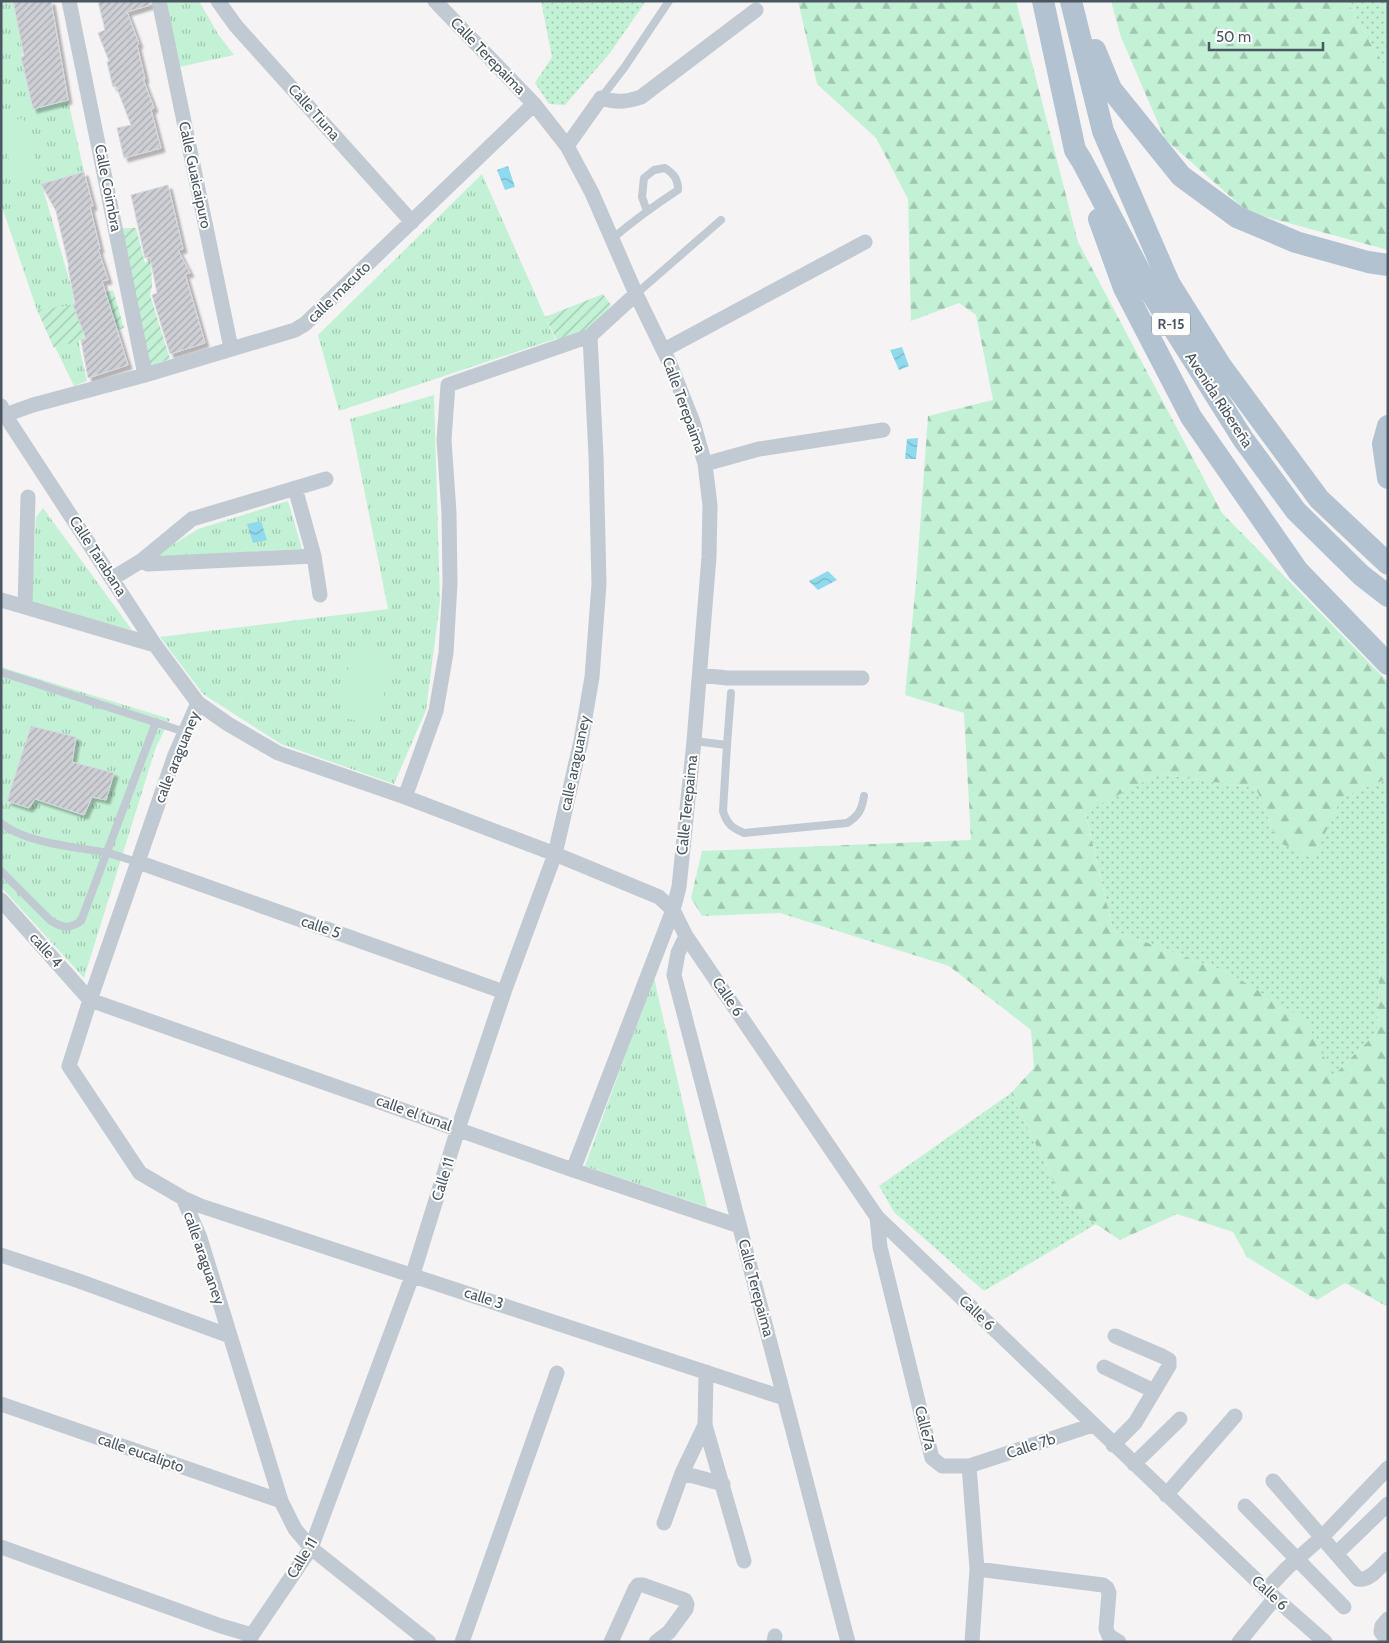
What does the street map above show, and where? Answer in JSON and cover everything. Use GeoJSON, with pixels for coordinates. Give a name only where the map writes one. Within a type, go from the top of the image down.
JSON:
{"type":"FeatureCollection","features":[{"type":"Feature","properties":{"kind":"main road","name":"Avenida Ribereña"},"geometry":{"type":"LineString","coordinates":[[1043,1],[1075,150],[1150,291],[1243,439],[1296,510],[1361,575],[1388,596]]}},
{"type":"Feature","properties":{"kind":"main road","name":"Avenida Ribereña"},"geometry":{"type":"LineString","coordinates":[[1073,1],[1103,131],[1169,283],[1221,366],[1319,499],[1388,564]]}},
{"type":"Feature","properties":{"kind":"main road"},"geometry":{"type":"LineString","coordinates":[[1073,1],[1111,89],[1181,176],[1237,217],[1296,242],[1368,262],[1388,265]]}},
{"type":"Feature","properties":{"kind":"main road"},"geometry":{"type":"LineString","coordinates":[[1075,150],[1124,288],[1191,417],[1298,571],[1388,664]]}},
{"type":"Feature","properties":{"kind":"main road"},"geometry":{"type":"LineString","coordinates":[[1388,426],[1383,444],[1388,478]]}},
{"type":"Feature","properties":{"kind":"street","name":"Calle Coimbra"},"geometry":{"type":"LineString","coordinates":[[70,1],[145,375]]}},
{"type":"Feature","properties":{"kind":"street","name":"Calle Guaicaipuro"},"geometry":{"type":"LineString","coordinates":[[159,1],[232,348]]}},
{"type":"Feature","properties":{"kind":"street","name":"Calle Tiuna"},"geometry":{"type":"LineString","coordinates":[[218,1],[236,26],[412,222]]}},
{"type":"Feature","properties":{"kind":"street","name":"Calle Terepaima"},"geometry":{"type":"LineString","coordinates":[[435,1],[448,8],[534,104],[567,146],[592,193],[636,294],[664,350],[693,422],[705,464],[710,505],[709,557],[700,675],[679,887],[674,910],[573,1170]]}},
{"type":"Feature","properties":{"kind":"street"},"geometry":{"type":"LineString","coordinates":[[567,146],[601,98],[613,102],[624,102],[641,97],[756,10]]}},
{"type":"Feature","properties":{"kind":"street","name":"calle macuto"},"geometry":{"type":"LineString","coordinates":[[2,412],[33,406],[145,375],[295,330],[305,324],[534,104]]}},
{"type":"Feature","properties":{"kind":"street"},"geometry":{"type":"LineString","coordinates":[[664,350],[865,242]]}},
{"type":"Feature","properties":{"kind":"street"},"geometry":{"type":"LineString","coordinates":[[405,797],[436,710],[446,653],[450,583],[449,513],[444,440],[448,385],[590,336],[636,294]]}},
{"type":"Feature","properties":{"kind":"street","name":"calle araguaney"},"geometry":{"type":"LineString","coordinates":[[429,1642],[311,1548],[295,1529],[281,1501],[200,1238],[183,1198],[140,1173],[68,1066],[175,755],[198,703],[228,724],[278,753],[405,797],[555,854],[581,741],[592,677],[598,594],[596,456],[590,336]]}},
{"type":"Feature","properties":{"kind":"street","name":"Calle Tarabana"},"geometry":{"type":"LineString","coordinates":[[2,412],[113,578],[155,645],[198,703]]}},
{"type":"Feature","properties":{"kind":"street"},"geometry":{"type":"LineString","coordinates":[[705,464],[760,449],[883,430]]}},
{"type":"Feature","properties":{"kind":"street"},"geometry":{"type":"LineString","coordinates":[[113,578],[141,561],[192,519],[326,479]]}},
{"type":"Feature","properties":{"kind":"street"},"geometry":{"type":"LineString","coordinates":[[295,488],[314,556],[320,595]]}},
{"type":"Feature","properties":{"kind":"street"},"geometry":{"type":"LineString","coordinates":[[24,607],[28,497]]}},
{"type":"Feature","properties":{"kind":"street"},"geometry":{"type":"LineString","coordinates":[[141,561],[148,564],[314,556]]}},
{"type":"Feature","properties":{"kind":"street"},"geometry":{"type":"LineString","coordinates":[[1,600],[155,645]]}},
{"type":"Feature","properties":{"kind":"street"},"geometry":{"type":"LineString","coordinates":[[700,675],[727,678],[862,678]]}},
{"type":"Feature","properties":{"kind":"street"},"geometry":{"type":"LineString","coordinates":[[555,854],[659,897],[674,910],[686,936]]}},
{"type":"Feature","properties":{"kind":"street","name":"Calle 11"},"geometry":{"type":"LineString","coordinates":[[251,1638],[311,1548],[413,1274],[458,1129],[504,992],[555,854]]}},
{"type":"Feature","properties":{"kind":"street","name":"calle 5"},"geometry":{"type":"LineString","coordinates":[[138,862],[504,992]]}},
{"type":"Feature","properties":{"kind":"street","name":"calle 4"},"geometry":{"type":"LineString","coordinates":[[1,900],[90,1000]]}},
{"type":"Feature","properties":{"kind":"street","name":"Calle Terepaima"},"geometry":{"type":"LineString","coordinates":[[686,936],[678,953],[674,975],[848,1642]]}},
{"type":"Feature","properties":{"kind":"street","name":"Calle 6"},"geometry":{"type":"LineString","coordinates":[[686,936],[877,1217],[1270,1594],[1325,1642]]}},
{"type":"Feature","properties":{"kind":"street","name":"calle el tunal"},"geometry":{"type":"LineString","coordinates":[[90,1000],[573,1170],[740,1226]]}},
{"type":"Feature","properties":{"kind":"street","name":"calle 3"},"geometry":{"type":"LineString","coordinates":[[183,1198],[210,1209],[413,1274],[784,1398]]}},
{"type":"Feature","properties":{"kind":"street","name":"Calle7a"},"geometry":{"type":"LineString","coordinates":[[877,1217],[880,1246],[932,1458],[942,1466],[968,1466]]}},
{"type":"Feature","properties":{"kind":"street"},"geometry":{"type":"LineString","coordinates":[[1,1254],[230,1336]]}},
{"type":"Feature","properties":{"kind":"street"},"geometry":{"type":"LineString","coordinates":[[1114,1445],[1135,1423],[1169,1366],[1169,1360],[1115,1336]]}},
{"type":"Feature","properties":{"kind":"street"},"geometry":{"type":"LineString","coordinates":[[1104,1367],[1154,1391]]}},
{"type":"Feature","properties":{"kind":"street"},"geometry":{"type":"LineString","coordinates":[[706,1372],[704,1425],[723,1484],[744,1561]]}},
{"type":"Feature","properties":{"kind":"street"},"geometry":{"type":"LineString","coordinates":[[462,1642],[557,1373]]}},
{"type":"Feature","properties":{"kind":"street","name":"calle eucalipto"},"geometry":{"type":"LineString","coordinates":[[1,1404],[281,1501]]}},
{"type":"Feature","properties":{"kind":"street"},"geometry":{"type":"LineString","coordinates":[[1166,1495],[1235,1416]]}},
{"type":"Feature","properties":{"kind":"street"},"geometry":{"type":"LineString","coordinates":[[1134,1464],[1180,1418]]}},
{"type":"Feature","properties":{"kind":"street"},"geometry":{"type":"LineString","coordinates":[[664,1523],[682,1473],[704,1425]]}},
{"type":"Feature","properties":{"kind":"street","name":"Calle 7b"},"geometry":{"type":"LineString","coordinates":[[968,1466],[1093,1425]]}},
{"type":"Feature","properties":{"kind":"street"},"geometry":{"type":"LineString","coordinates":[[968,1466],[977,1569],[972,1642]]}},
{"type":"Feature","properties":{"kind":"street"},"geometry":{"type":"LineString","coordinates":[[1239,1642],[1270,1594],[1297,1560],[1322,1537],[1388,1468]]}},
{"type":"Feature","properties":{"kind":"street"},"geometry":{"type":"LineString","coordinates":[[682,1473],[723,1484]]}},
{"type":"Feature","properties":{"kind":"street"},"geometry":{"type":"LineString","coordinates":[[1273,1480],[1358,1579],[1364,1580],[1368,1578],[1388,1559]]}},
{"type":"Feature","properties":{"kind":"street"},"geometry":{"type":"LineString","coordinates":[[1336,1554],[1388,1504]]}},
{"type":"Feature","properties":{"kind":"street"},"geometry":{"type":"LineString","coordinates":[[1245,1506],[1344,1607]]}},
{"type":"Feature","properties":{"kind":"street"},"geometry":{"type":"LineString","coordinates":[[1,1547],[251,1638]]}},
{"type":"Feature","properties":{"kind":"street"},"geometry":{"type":"LineString","coordinates":[[977,1569],[1103,1584],[1108,1588],[1109,1593],[1106,1628],[1109,1636],[1119,1642]]}},
{"type":"Feature","properties":{"kind":"street"},"geometry":{"type":"LineString","coordinates":[[611,1642],[634,1589],[638,1585],[643,1585],[685,1600],[687,1604],[686,1609],[669,1632],[656,1642]]}},
{"type":"Feature","properties":{"kind":"street"},"geometry":{"type":"LineString","coordinates":[[1388,1619],[1382,1626],[1381,1632],[1388,1641]]}},
{"type":"Feature","properties":{"kind":"lane"},"geometry":{"type":"LineString","coordinates":[[601,98],[670,1]]}},
{"type":"Feature","properties":{"kind":"lane"},"geometry":{"type":"LineString","coordinates":[[612,239],[632,221],[647,211],[678,190],[678,181],[665,168],[654,170],[644,178],[642,197],[647,211]]}},
{"type":"Feature","properties":{"kind":"lane"},"geometry":{"type":"LineString","coordinates":[[636,294],[721,220]]}},
{"type":"Feature","properties":{"kind":"lane"},"geometry":{"type":"LineString","coordinates":[[1,672],[185,732]]}},
{"type":"Feature","properties":{"kind":"lane"},"geometry":{"type":"LineString","coordinates":[[730,692],[722,812],[726,822],[733,829],[744,833],[847,823],[855,818],[862,809],[864,796]]}},
{"type":"Feature","properties":{"kind":"lane"},"geometry":{"type":"LineString","coordinates":[[1,871],[50,921],[60,926],[71,927],[81,921],[156,722]]}},
{"type":"Feature","properties":{"kind":"lane"},"geometry":{"type":"LineString","coordinates":[[694,741],[727,745]]}},
{"type":"Feature","properties":{"kind":"lane"},"geometry":{"type":"LineString","coordinates":[[1,823],[16,833],[29,837],[107,853],[138,862]]}},
{"type":"Feature","properties":{"kind":"green space"},"geometry":{"type":"Polygon","coordinates":[[[1,1],[13,1],[23,53],[21,57],[33,109],[68,100],[84,172],[42,185],[72,290],[80,350],[87,381],[74,386],[37,310],[1,204],[1,1]]]}},
{"type":"Feature","properties":{"kind":"green space"},"geometry":{"type":"Polygon","coordinates":[[[168,1],[199,1],[218,34],[234,55],[179,67],[165,6],[168,1]]]}},
{"type":"Feature","properties":{"kind":"green space"},"geometry":{"type":"Polygon","coordinates":[[[541,1],[646,1],[610,53],[565,105],[549,104],[535,83],[552,57],[541,1]]]}},
{"type":"Feature","properties":{"kind":"green space"},"geometry":{"type":"Polygon","coordinates":[[[798,1],[1016,1],[1078,242],[1222,513],[1388,682],[1388,782],[1384,780],[1342,797],[1313,859],[1278,842],[1256,788],[1159,774],[1085,812],[1113,930],[1229,973],[1306,1020],[1333,1076],[1377,1032],[1380,962],[1388,963],[1388,1307],[1345,1283],[1317,1300],[1247,1257],[1233,1232],[1177,1214],[1120,1240],[1064,1203],[1011,1093],[1034,1068],[1031,1030],[949,966],[780,913],[702,916],[691,898],[702,851],[971,840],[964,713],[905,695],[916,583],[928,416],[993,400],[976,315],[959,303],[911,321],[908,199],[876,138],[817,84],[798,1]]]}},
{"type":"Feature","properties":{"kind":"green space"},"geometry":{"type":"Polygon","coordinates":[[[1111,1],[1347,1],[1388,72],[1388,250],[1248,212],[1165,139],[1121,37],[1111,1]]]}},
{"type":"Feature","properties":{"kind":"green space"},"geometry":{"type":"Polygon","coordinates":[[[1347,1],[1388,1],[1388,72],[1347,1]]]}},
{"type":"Feature","properties":{"kind":"green space"},"geometry":{"type":"Polygon","coordinates":[[[23,118],[38,169],[14,176],[1,132],[1,124],[23,118]]]}},
{"type":"Feature","properties":{"kind":"green space"},"geometry":{"type":"Polygon","coordinates":[[[482,174],[555,339],[339,411],[318,335],[482,174]]]}},
{"type":"Feature","properties":{"kind":"green space"},"geometry":{"type":"Polygon","coordinates":[[[121,228],[136,228],[145,263],[151,260],[152,286],[150,295],[170,359],[149,366],[121,228]]]}},
{"type":"Feature","properties":{"kind":"green space"},"geometry":{"type":"Polygon","coordinates":[[[113,290],[124,328],[54,348],[37,310],[73,305],[113,290]]]}},
{"type":"Feature","properties":{"kind":"green space"},"geometry":{"type":"Polygon","coordinates":[[[603,294],[611,305],[590,334],[559,344],[545,317],[603,294]]]}},
{"type":"Feature","properties":{"kind":"green space"},"geometry":{"type":"Polygon","coordinates":[[[434,395],[440,601],[426,710],[394,784],[281,744],[203,694],[160,637],[388,609],[350,419],[434,395]]]}},
{"type":"Feature","properties":{"kind":"green space"},"geometry":{"type":"Polygon","coordinates":[[[288,501],[302,549],[153,557],[198,529],[288,501]]]}},
{"type":"Feature","properties":{"kind":"green space"},"geometry":{"type":"Polygon","coordinates":[[[43,508],[132,630],[31,602],[36,517],[43,508]]]}},
{"type":"Feature","properties":{"kind":"green space"},"geometry":{"type":"Polygon","coordinates":[[[352,651],[390,659],[379,725],[338,717],[352,651]]]}},
{"type":"Feature","properties":{"kind":"green space"},"geometry":{"type":"Polygon","coordinates":[[[1,667],[170,719],[156,747],[84,978],[1,887],[1,667]]]}},
{"type":"Feature","properties":{"kind":"green space"},"geometry":{"type":"Polygon","coordinates":[[[1159,774],[1256,788],[1278,842],[1342,797],[1384,780],[1388,782],[1388,963],[1380,963],[1377,1032],[1333,1076],[1229,973],[1113,930],[1085,811],[1159,774]]]}},
{"type":"Feature","properties":{"kind":"green space"},"geometry":{"type":"Polygon","coordinates":[[[654,976],[658,996],[707,1207],[585,1166],[654,976]]]}},
{"type":"Feature","properties":{"kind":"green space"},"geometry":{"type":"Polygon","coordinates":[[[1011,1093],[1064,1203],[1096,1224],[984,1291],[894,1212],[879,1186],[1011,1093]]]}},
{"type":"Feature","properties":{"kind":"water"},"geometry":{"type":"Polygon","coordinates":[[[508,166],[515,187],[505,190],[497,170],[508,166]]]}},
{"type":"Feature","properties":{"kind":"water"},"geometry":{"type":"Polygon","coordinates":[[[902,347],[909,366],[899,370],[890,350],[902,347]]]}},
{"type":"Feature","properties":{"kind":"water"},"geometry":{"type":"Polygon","coordinates":[[[918,438],[916,459],[905,459],[907,439],[918,438]]]}},
{"type":"Feature","properties":{"kind":"water"},"geometry":{"type":"Polygon","coordinates":[[[261,521],[267,540],[253,543],[247,524],[261,521]]]}},
{"type":"Feature","properties":{"kind":"water"},"geometry":{"type":"Polygon","coordinates":[[[828,571],[837,580],[818,590],[809,581],[828,571]]]}},
{"type":"Feature","properties":{"kind":"building"},"geometry":{"type":"Polygon","coordinates":[[[13,1],[51,1],[68,100],[33,109],[21,57],[24,56],[13,1]]]}},
{"type":"Feature","properties":{"kind":"building"},"geometry":{"type":"Polygon","coordinates":[[[98,1],[150,1],[150,5],[127,12],[139,44],[137,45],[145,79],[143,79],[154,108],[151,110],[161,148],[124,158],[117,128],[131,125],[116,86],[113,87],[107,62],[109,61],[98,33],[105,30],[98,1]]]}},
{"type":"Feature","properties":{"kind":"building"},"geometry":{"type":"Polygon","coordinates":[[[84,172],[93,206],[90,207],[100,249],[98,249],[108,280],[102,281],[128,365],[88,378],[81,340],[86,339],[73,305],[75,304],[69,267],[56,211],[41,184],[84,172]]]}},
{"type":"Feature","properties":{"kind":"building"},"geometry":{"type":"Polygon","coordinates":[[[168,185],[183,249],[178,250],[190,273],[185,274],[205,343],[170,354],[152,295],[157,293],[150,257],[145,258],[131,195],[168,185]]]}},
{"type":"Feature","properties":{"kind":"building"},"geometry":{"type":"Polygon","coordinates":[[[31,726],[76,737],[72,762],[114,773],[106,800],[92,797],[84,815],[35,799],[29,808],[7,801],[31,726]]]}}]}
